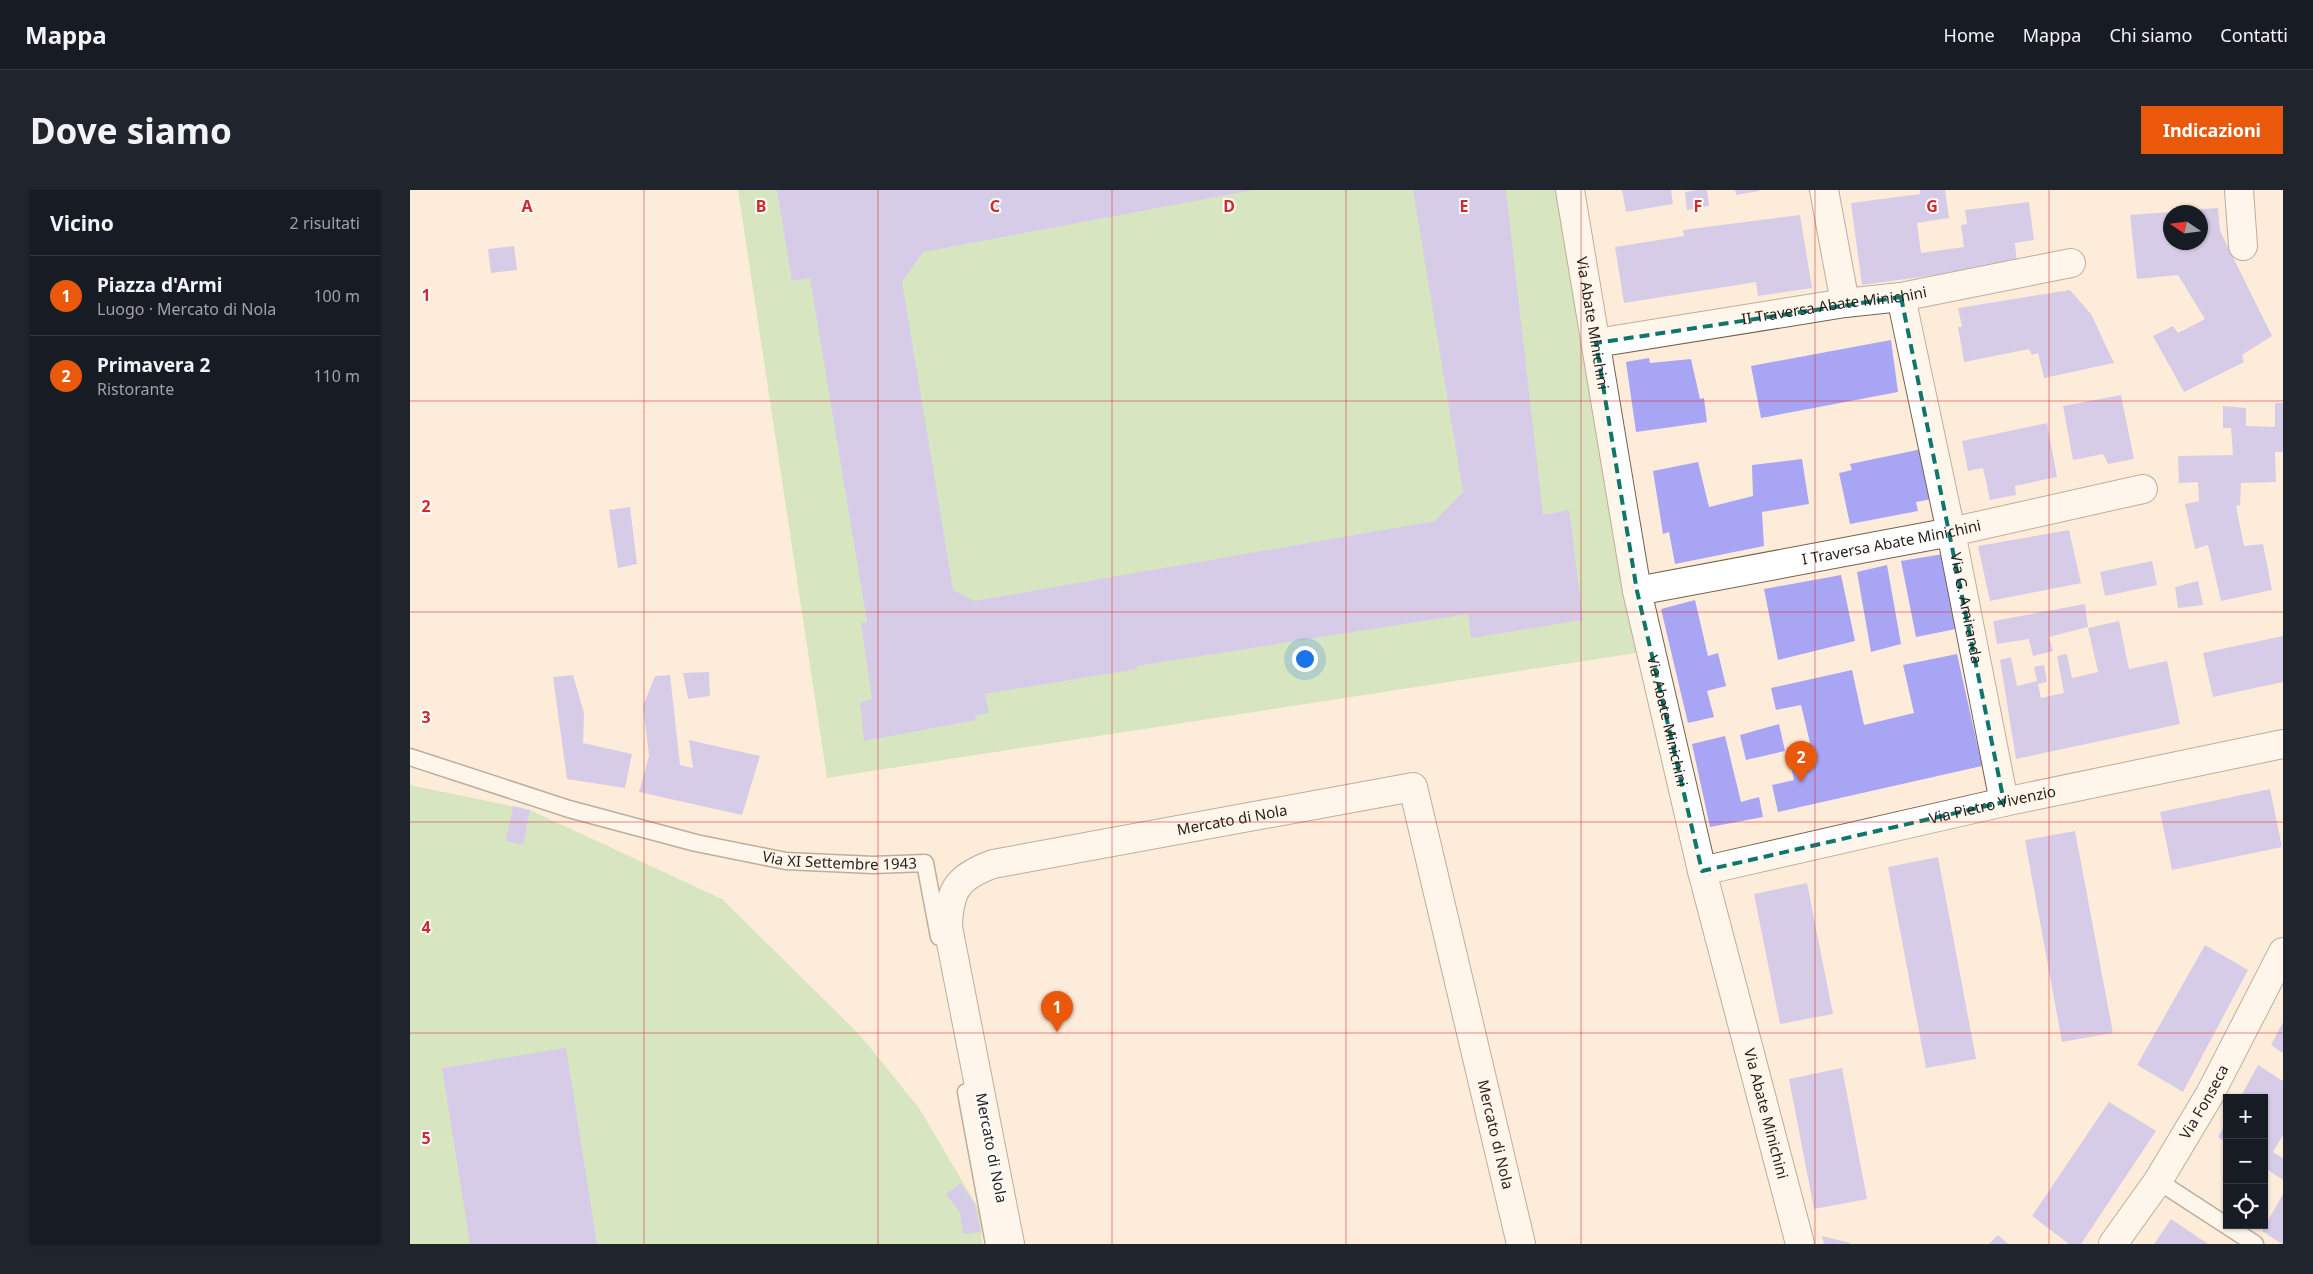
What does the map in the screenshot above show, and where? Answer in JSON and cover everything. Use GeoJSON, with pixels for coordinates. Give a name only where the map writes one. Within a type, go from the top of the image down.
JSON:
{"type":"FeatureCollection","features":[{"type":"Feature","properties":{"kind":"street","name":"Via Abate Minichini"},"geometry":{"type":"LineString","coordinates":[[1570,190],[1637,591],[1702,871],[1800,1244]]}},
{"type":"Feature","properties":{"kind":"street"},"geometry":{"type":"LineString","coordinates":[[1824,190],[1845,302]]}},
{"type":"Feature","properties":{"kind":"street"},"geometry":{"type":"LineString","coordinates":[[2239,190],[2243,246]]}},
{"type":"Feature","properties":{"kind":"street","name":"II Traversa Abate Minichini"},"geometry":{"type":"LineString","coordinates":[[1596,343],[1845,302],[1901,297],[2071,263]]}},
{"type":"Feature","properties":{"kind":"street","name":"Via G. Amiranda"},"geometry":{"type":"LineString","coordinates":[[1901,297],[1951,532],[2004,802]]}},
{"type":"Feature","properties":{"kind":"street","name":"I Traversa Abate Minichini"},"geometry":{"type":"LineString","coordinates":[[1637,591],[1951,532],[2143,489]]}},
{"type":"Feature","properties":{"kind":"street","name":"Via Pietro Vivenzio"},"geometry":{"type":"LineString","coordinates":[[1702,871],[2004,802],[2283,744]]}},
{"type":"Feature","properties":{"kind":"street","name":"Mercato di Nola"},"geometry":{"type":"LineString","coordinates":[[1010,1244],[948,927],[949,904],[959,882],[977,870],[994,864],[1413,788],[1521,1244]]}},
{"type":"Feature","properties":{"kind":"street","name":"Via Fonseca"},"geometry":{"type":"LineString","coordinates":[[2113,1244],[2158,1181],[2210,1094],[2283,952]]}},
{"type":"Feature","properties":{"kind":"lane","name":"Via XI Settembre 1943"},"geometry":{"type":"LineString","coordinates":[[410,757],[569,809],[696,844],[786,861],[873,865],[925,863],[994,1244]]}},
{"type":"Feature","properties":{"kind":"lane"},"geometry":{"type":"LineString","coordinates":[[2158,1181],[2255,1244]]}},
{"type":"Feature","properties":{"kind":"highlighted area"},"geometry":{"type":"Polygon","coordinates":[[[1901,297],[2004,802],[1702,871],[1637,591],[1596,343],[1901,297]]]}},
{"type":"Feature","properties":{"kind":"green space"},"geometry":{"type":"Polygon","coordinates":[[[738,190],[1559,190],[1636,653],[827,778],[738,190]]]}},
{"type":"Feature","properties":{"kind":"green space"},"geometry":{"type":"Polygon","coordinates":[[[410,785],[530,810],[722,899],[859,1034],[919,1108],[980,1211],[982,1244],[410,1244],[410,785]]]}},
{"type":"Feature","properties":{"kind":"building"},"geometry":{"type":"Polygon","coordinates":[[[777,190],[1253,190],[923,252],[902,282],[953,590],[974,601],[1435,521],[1463,492],[1413,190],[1506,190],[1543,515],[1569,510],[1583,620],[1471,638],[1468,614],[1137,666],[1137,669],[985,694],[989,713],[975,715],[976,720],[864,741],[860,703],[872,699],[861,623],[867,622],[810,278],[792,281],[777,190]]]}},
{"type":"Feature","properties":{"kind":"building"},"geometry":{"type":"Polygon","coordinates":[[[1622,190],[1671,190],[1673,204],[1626,212],[1622,190]]]}},
{"type":"Feature","properties":{"kind":"building"},"geometry":{"type":"Polygon","coordinates":[[[1707,190],[1709,206],[1687,210],[1685,192],[1707,190]]]}},
{"type":"Feature","properties":{"kind":"building"},"geometry":{"type":"Polygon","coordinates":[[[1735,190],[1759,190],[1759,191],[1736,195],[1735,190]]]}},
{"type":"Feature","properties":{"kind":"building"},"geometry":{"type":"Polygon","coordinates":[[[1920,190],[1945,190],[1949,218],[1917,223],[1921,253],[1964,247],[1961,225],[1967,224],[1965,210],[2029,202],[2034,240],[2015,243],[2017,264],[1862,285],[1851,203],[1920,194],[1920,190]]]}},
{"type":"Feature","properties":{"kind":"building"},"geometry":{"type":"Polygon","coordinates":[[[2218,208],[2220,231],[2272,336],[2242,355],[2244,362],[2184,392],[2153,336],[2173,326],[2178,333],[2205,319],[2178,275],[2137,279],[2130,215],[2163,213],[2163,250],[2208,250],[2208,209],[2218,208]]]}},
{"type":"Feature","properties":{"kind":"building"},"geometry":{"type":"Polygon","coordinates":[[[1800,215],[1812,288],[1758,296],[1756,282],[1624,303],[1615,247],[1684,236],[1683,230],[1800,215]]]}},
{"type":"Feature","properties":{"kind":"building"},"geometry":{"type":"Polygon","coordinates":[[[514,246],[517,270],[491,273],[488,249],[514,246]]]}},
{"type":"Feature","properties":{"kind":"building"},"geometry":{"type":"Polygon","coordinates":[[[2070,290],[2091,314],[2114,363],[2044,378],[2038,353],[2032,355],[2029,349],[1964,362],[1958,327],[1962,327],[1958,308],[2070,290]]]}},
{"type":"Feature","properties":{"kind":"building"},"geometry":{"type":"Polygon","coordinates":[[[1891,340],[1898,392],[1761,418],[1751,366],[1891,340]]]}},
{"type":"Feature","properties":{"kind":"building"},"geometry":{"type":"Polygon","coordinates":[[[1649,358],[1650,363],[1691,359],[1700,399],[1704,398],[1707,422],[1636,432],[1626,362],[1649,358]]]}},
{"type":"Feature","properties":{"kind":"building"},"geometry":{"type":"Polygon","coordinates":[[[2121,395],[2134,459],[2108,464],[2103,454],[2073,460],[2063,406],[2121,395]]]}},
{"type":"Feature","properties":{"kind":"building"},"geometry":{"type":"Polygon","coordinates":[[[2275,403],[2283,403],[2283,452],[2275,452],[2276,482],[2241,483],[2240,505],[2236,506],[2244,546],[2263,544],[2272,590],[2221,601],[2208,545],[2195,549],[2185,504],[2199,501],[2198,482],[2179,483],[2178,456],[2233,455],[2231,428],[2223,428],[2223,406],[2246,408],[2246,426],[2275,427],[2275,403]]]}},
{"type":"Feature","properties":{"kind":"building"},"geometry":{"type":"Polygon","coordinates":[[[2047,423],[2057,477],[2015,486],[2016,495],[1990,500],[1983,468],[1968,471],[1962,441],[2047,423]]]}},
{"type":"Feature","properties":{"kind":"building"},"geometry":{"type":"Polygon","coordinates":[[[1922,449],[1932,499],[1916,502],[1918,511],[1850,524],[1839,473],[1852,470],[1850,464],[1922,449]]]}},
{"type":"Feature","properties":{"kind":"building"},"geometry":{"type":"Polygon","coordinates":[[[1802,459],[1809,504],[1762,512],[1764,546],[1675,564],[1669,532],[1663,534],[1653,471],[1698,462],[1709,507],[1753,496],[1752,465],[1802,459]]]}},
{"type":"Feature","properties":{"kind":"building"},"geometry":{"type":"Polygon","coordinates":[[[630,507],[637,564],[618,568],[609,510],[630,507]]]}},
{"type":"Feature","properties":{"kind":"building"},"geometry":{"type":"Polygon","coordinates":[[[2069,530],[2081,583],[1990,601],[1978,546],[2069,530]]]}},
{"type":"Feature","properties":{"kind":"building"},"geometry":{"type":"Polygon","coordinates":[[[1943,554],[1956,629],[1916,637],[1901,561],[1943,554]]]}},
{"type":"Feature","properties":{"kind":"building"},"geometry":{"type":"Polygon","coordinates":[[[2152,561],[2157,585],[2105,596],[2100,572],[2152,561]]]}},
{"type":"Feature","properties":{"kind":"building"},"geometry":{"type":"Polygon","coordinates":[[[1887,565],[1901,644],[1871,652],[1857,572],[1887,565]]]}},
{"type":"Feature","properties":{"kind":"building"},"geometry":{"type":"Polygon","coordinates":[[[1841,575],[1855,641],[1778,660],[1764,589],[1841,575]]]}},
{"type":"Feature","properties":{"kind":"building"},"geometry":{"type":"Polygon","coordinates":[[[2198,581],[2203,605],[2178,608],[2175,587],[2198,581]]]}},
{"type":"Feature","properties":{"kind":"building"},"geometry":{"type":"Polygon","coordinates":[[[1695,600],[1708,656],[1718,653],[1726,686],[1707,691],[1714,717],[1688,723],[1661,609],[1695,600]]]}},
{"type":"Feature","properties":{"kind":"building"},"geometry":{"type":"Polygon","coordinates":[[[2085,604],[2088,627],[2049,637],[2053,651],[2033,656],[2029,639],[1997,644],[1993,621],[2085,604]]]}},
{"type":"Feature","properties":{"kind":"building"},"geometry":{"type":"Polygon","coordinates":[[[2119,621],[2129,669],[2167,661],[2180,724],[2016,759],[2000,660],[2011,657],[2017,686],[2037,681],[2034,667],[2044,665],[2047,682],[2038,684],[2041,698],[2064,693],[2057,656],[2067,654],[2072,678],[2098,672],[2088,628],[2119,621]]]}},
{"type":"Feature","properties":{"kind":"building"},"geometry":{"type":"Polygon","coordinates":[[[2283,636],[2283,682],[2213,697],[2203,653],[2283,636]]]}},
{"type":"Feature","properties":{"kind":"building"},"geometry":{"type":"Polygon","coordinates":[[[1957,654],[1982,766],[1778,812],[1772,785],[1794,780],[1787,748],[1810,743],[1801,705],[1776,710],[1771,688],[1852,670],[1864,725],[1914,713],[1903,665],[1957,654]]]}},
{"type":"Feature","properties":{"kind":"building"},"geometry":{"type":"Polygon","coordinates":[[[709,672],[710,696],[688,699],[683,673],[709,672]]]}},
{"type":"Feature","properties":{"kind":"building"},"geometry":{"type":"Polygon","coordinates":[[[573,675],[584,713],[583,743],[632,754],[625,788],[567,779],[553,677],[573,675]]]}},
{"type":"Feature","properties":{"kind":"building"},"geometry":{"type":"Polygon","coordinates":[[[670,675],[680,765],[693,768],[689,740],[760,756],[742,815],[639,792],[649,756],[643,706],[655,676],[670,675]]]}},
{"type":"Feature","properties":{"kind":"building"},"geometry":{"type":"Polygon","coordinates":[[[1779,724],[1785,751],[1746,760],[1740,735],[1779,724]]]}},
{"type":"Feature","properties":{"kind":"building"},"geometry":{"type":"Polygon","coordinates":[[[1725,736],[1741,802],[1759,797],[1763,817],[1710,827],[1692,744],[1725,736]]]}},
{"type":"Feature","properties":{"kind":"building"},"geometry":{"type":"Polygon","coordinates":[[[2270,789],[2282,847],[2172,870],[2160,812],[2270,789]]]}},
{"type":"Feature","properties":{"kind":"building"},"geometry":{"type":"Polygon","coordinates":[[[513,806],[530,810],[523,845],[506,841],[513,806]]]}},
{"type":"Feature","properties":{"kind":"building"},"geometry":{"type":"Polygon","coordinates":[[[2075,831],[2113,1033],[2062,1042],[2025,840],[2075,831]]]}},
{"type":"Feature","properties":{"kind":"building"},"geometry":{"type":"Polygon","coordinates":[[[1938,857],[1976,1059],[1926,1068],[1888,867],[1938,857]]]}},
{"type":"Feature","properties":{"kind":"building"},"geometry":{"type":"Polygon","coordinates":[[[1807,883],[1833,1014],[1780,1024],[1754,894],[1807,883]]]}},
{"type":"Feature","properties":{"kind":"building"},"geometry":{"type":"Polygon","coordinates":[[[2205,945],[2248,970],[2183,1092],[2137,1065],[2205,945]]]}},
{"type":"Feature","properties":{"kind":"building"},"geometry":{"type":"Polygon","coordinates":[[[2283,1022],[2283,1053],[2271,1045],[2283,1022]]]}},
{"type":"Feature","properties":{"kind":"building"},"geometry":{"type":"Polygon","coordinates":[[[566,1048],[597,1244],[470,1244],[442,1068],[566,1048]]]}},
{"type":"Feature","properties":{"kind":"building"},"geometry":{"type":"Polygon","coordinates":[[[2258,1065],[2283,1081],[2283,1135],[2273,1152],[2283,1158],[2283,1180],[2268,1170],[2268,1094],[2242,1094],[2258,1065]]]}},
{"type":"Feature","properties":{"kind":"building"},"geometry":{"type":"Polygon","coordinates":[[[1842,1068],[1867,1199],[1814,1209],[1789,1079],[1842,1068]]]}},
{"type":"Feature","properties":{"kind":"building"},"geometry":{"type":"Polygon","coordinates":[[[2109,1102],[2156,1131],[2081,1244],[2069,1244],[2032,1216],[2109,1102]]]}},
{"type":"Feature","properties":{"kind":"building"},"geometry":{"type":"Polygon","coordinates":[[[2223,1129],[2223,1140],[2218,1137],[2223,1129]]]}},
{"type":"Feature","properties":{"kind":"building"},"geometry":{"type":"Polygon","coordinates":[[[961,1183],[975,1205],[981,1232],[963,1234],[960,1213],[946,1194],[961,1183]]]}},
{"type":"Feature","properties":{"kind":"building"},"geometry":{"type":"Polygon","coordinates":[[[2283,1194],[2283,1244],[2262,1231],[2263,1229],[2268,1229],[2268,1220],[2283,1194]]]}},
{"type":"Feature","properties":{"kind":"building"},"geometry":{"type":"Polygon","coordinates":[[[2171,1219],[2208,1244],[2154,1244],[2171,1219]]]}},
{"type":"Feature","properties":{"kind":"building"},"geometry":{"type":"Polygon","coordinates":[[[1998,1235],[2008,1244],[1989,1244],[1998,1235]]]}},
{"type":"Feature","properties":{"kind":"building"},"geometry":{"type":"Polygon","coordinates":[[[1822,1236],[1850,1243],[1850,1244],[1824,1244],[1822,1236]]]}},
{"type":"Feature","properties":{"kind":"place","name":"Primavera 2"},"geometry":{"type":"Point","coordinates":[1801,782]}},
{"type":"Feature","properties":{"kind":"place","name":"Piazza d'Armi"},"geometry":{"type":"Point","coordinates":[1057,1032]}}]}
